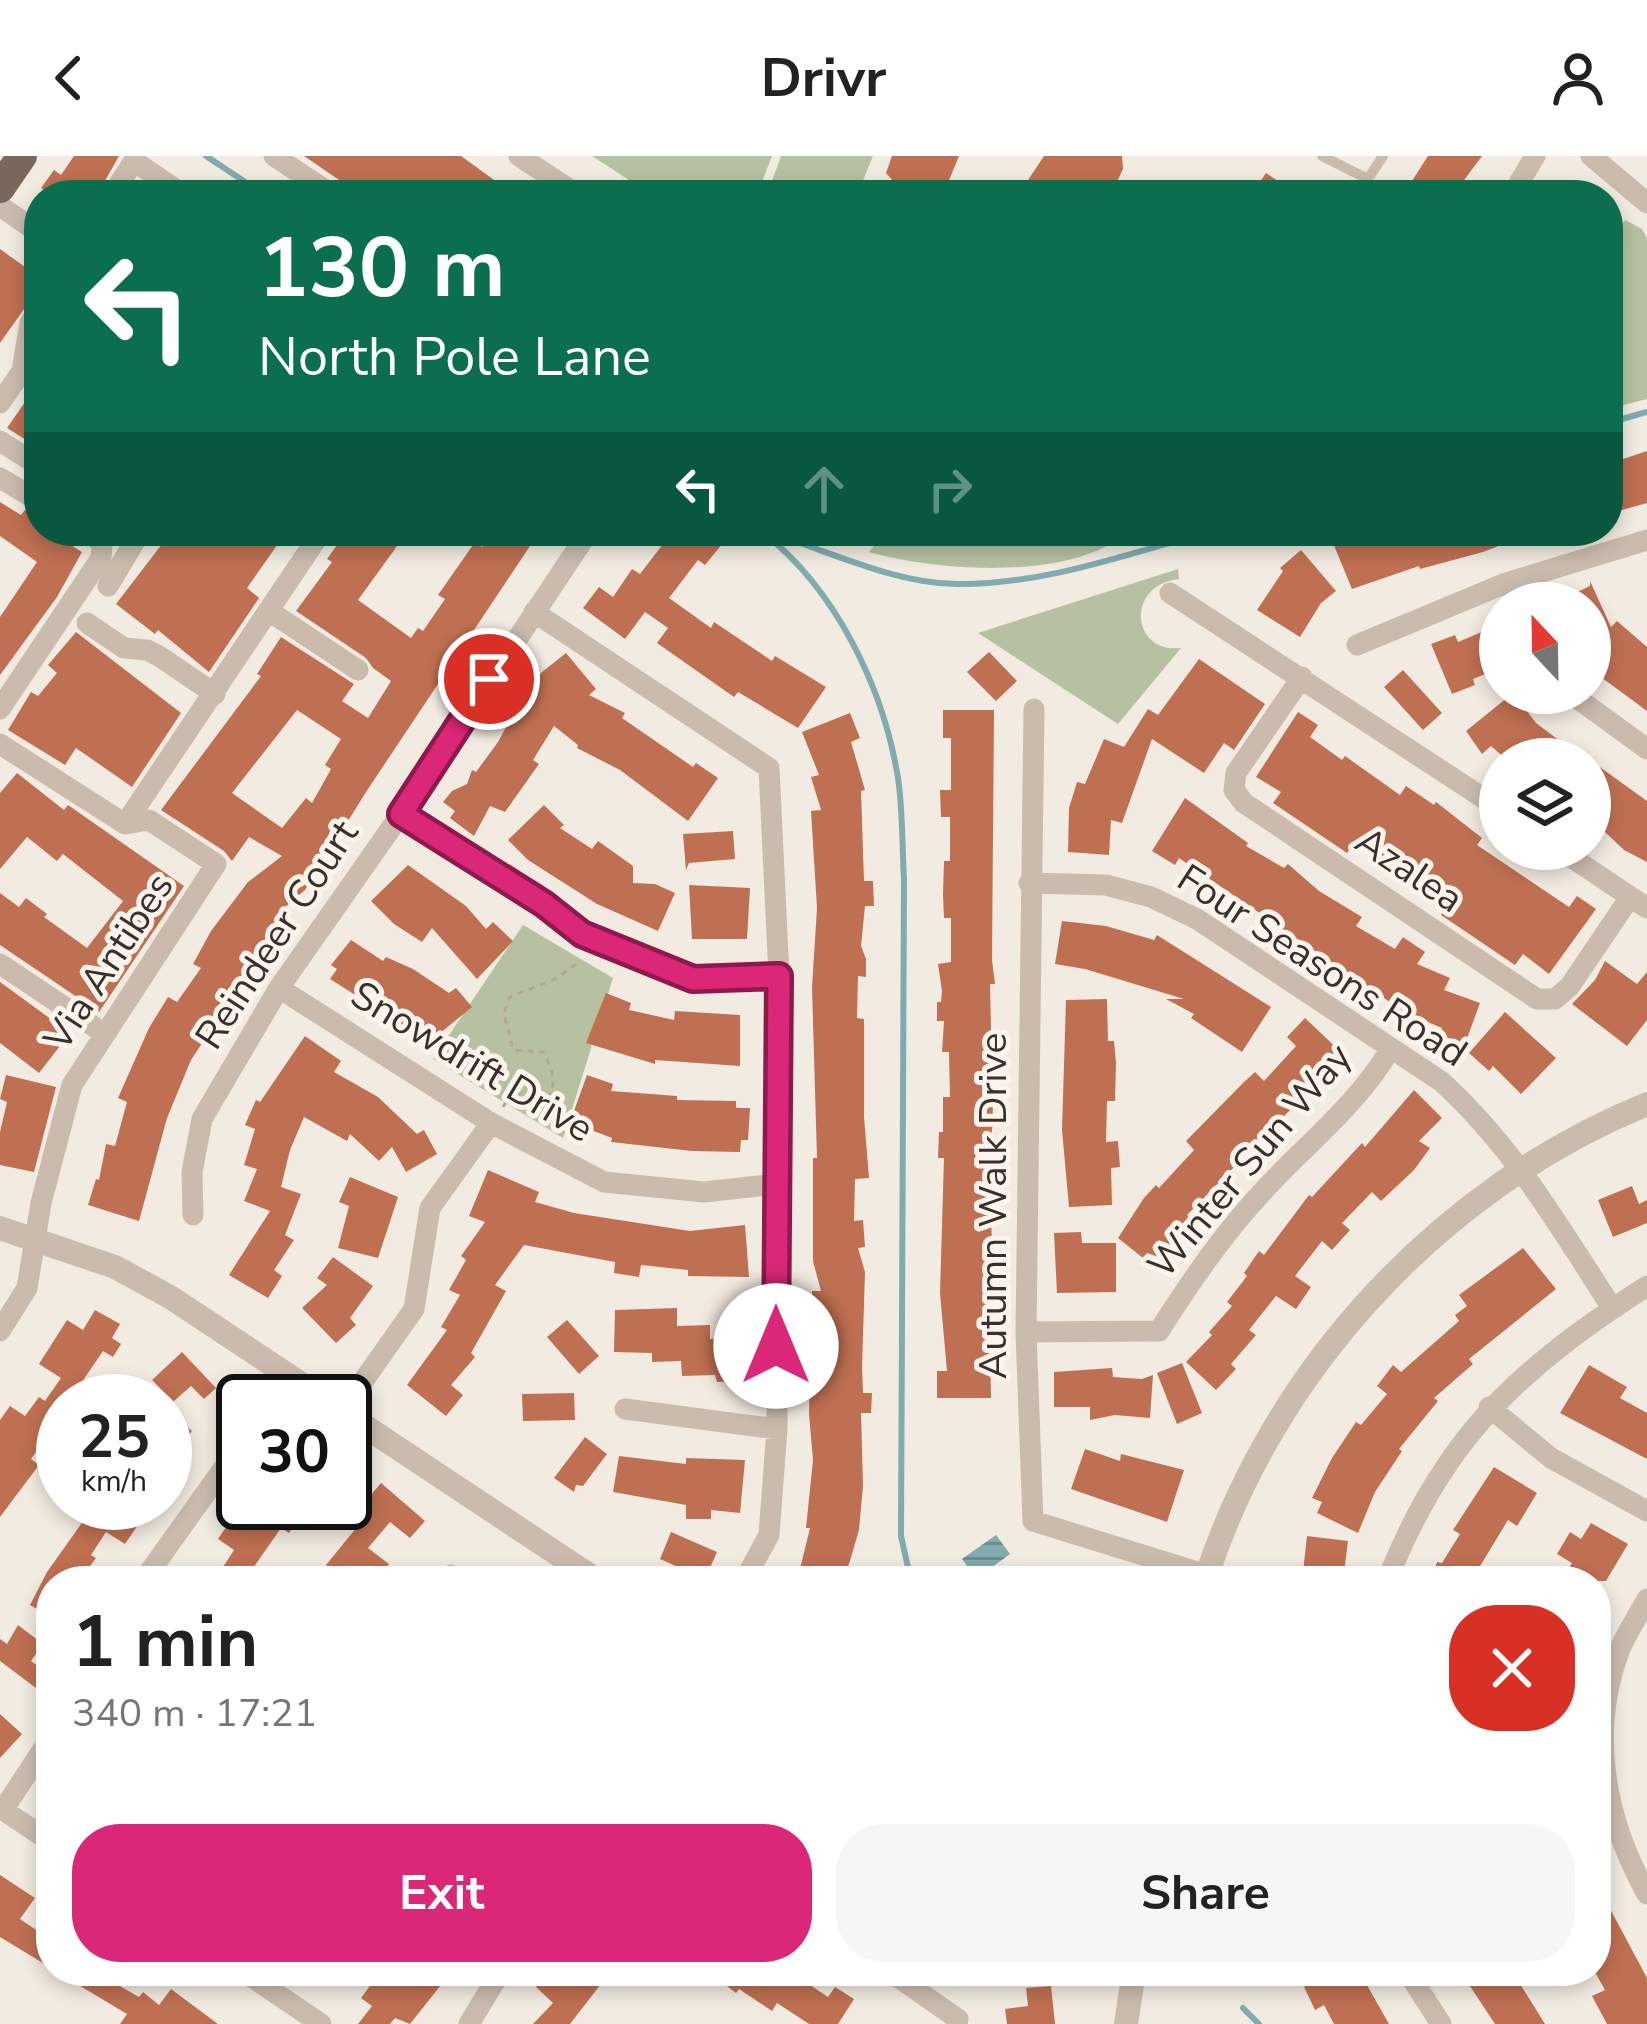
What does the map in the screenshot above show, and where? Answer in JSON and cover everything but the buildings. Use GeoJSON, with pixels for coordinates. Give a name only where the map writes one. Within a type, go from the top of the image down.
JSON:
{"type":"FeatureCollection","features":[{"type":"Feature","properties":{"kind":"main road"},"geometry":{"type":"LineString","coordinates":[[0,188],[22,156]]}},
{"type":"Feature","properties":{"kind":"street"},"geometry":{"type":"LineString","coordinates":[[274,156],[310,180]]}},
{"type":"Feature","properties":{"kind":"street"},"geometry":{"type":"LineString","coordinates":[[519,156],[555,180]]}},
{"type":"Feature","properties":{"kind":"street"},"geometry":{"type":"LineString","coordinates":[[1592,156],[1620,180]]}},
{"type":"Feature","properties":{"kind":"street"},"geometry":{"type":"LineString","coordinates":[[122,180],[134,161],[162,180]]}},
{"type":"Feature","properties":{"kind":"street"},"geometry":{"type":"LineString","coordinates":[[1623,182],[1647,203]]}},
{"type":"Feature","properties":{"kind":"street"},"geometry":{"type":"LineString","coordinates":[[0,403],[22,370],[24,358]]}},
{"type":"Feature","properties":{"kind":"street"},"geometry":{"type":"LineString","coordinates":[[1539,582],[1647,540]]}},
{"type":"Feature","properties":{"kind":"street"},"geometry":{"type":"LineString","coordinates":[[0,709],[100,558],[103,546]]}},
{"type":"Feature","properties":{"kind":"street"},"geometry":{"type":"LineString","coordinates":[[108,586],[132,546]]}},
{"type":"Feature","properties":{"kind":"street"},"geometry":{"type":"LineString","coordinates":[[0,746],[125,824],[215,694],[306,546]]}},
{"type":"Feature","properties":{"kind":"street","name":"Reindeer Court"},"geometry":{"type":"LineString","coordinates":[[193,1215],[192,1172],[202,1119],[278,988],[401,814],[579,546]]}},
{"type":"Feature","properties":{"kind":"street"},"geometry":{"type":"LineString","coordinates":[[1169,593],[1479,795]]}},
{"type":"Feature","properties":{"kind":"street"},"geometry":{"type":"LineString","coordinates":[[1358,645],[1479,604]]}},
{"type":"Feature","properties":{"kind":"street"},"geometry":{"type":"LineString","coordinates":[[269,611],[358,670]]}},
{"type":"Feature","properties":{"kind":"street"},"geometry":{"type":"LineString","coordinates":[[534,612],[769,768],[779,976],[777,1429],[769,1535],[752,1566]]}},
{"type":"Feature","properties":{"kind":"street"},"geometry":{"type":"LineString","coordinates":[[87,623],[124,648],[158,656],[215,694]]}},
{"type":"Feature","properties":{"kind":"street","name":"Azalea"},"geometry":{"type":"LineString","coordinates":[[1302,676],[1236,773],[1234,790],[1244,803],[1537,999],[1546,1001],[1570,986],[1639,902],[1591,870]]}},
{"type":"Feature","properties":{"kind":"street","name":"Autumn Walk Drive"},"geometry":{"type":"LineString","coordinates":[[1034,709],[1026,1332],[1034,1521],[1170,1566]]}},
{"type":"Feature","properties":{"kind":"street"},"geometry":{"type":"LineString","coordinates":[[1599,714],[1647,749]]}},
{"type":"Feature","properties":{"kind":"street"},"geometry":{"type":"LineString","coordinates":[[401,814],[544,904],[582,934],[693,979],[779,976]]}},
{"type":"Feature","properties":{"kind":"street","name":"Via Antibes"},"geometry":{"type":"LineString","coordinates":[[0,1331],[27,1288],[41,1203],[72,1085],[216,864],[149,820],[125,824]]}},
{"type":"Feature","properties":{"kind":"street","name":"Four Seasons Road"},"geometry":{"type":"LineString","coordinates":[[1030,883],[1106,885],[1151,897],[1196,919],[1442,1082],[1475,1112],[1523,1170],[1612,1308]]}},
{"type":"Feature","properties":{"kind":"street"},"geometry":{"type":"LineString","coordinates":[[0,964],[105,1034]]}},
{"type":"Feature","properties":{"kind":"street","name":"Snowdrift Drive"},"geometry":{"type":"LineString","coordinates":[[278,988],[604,1181],[704,1192],[776,1184]]}},
{"type":"Feature","properties":{"kind":"street","name":"Winter Sun Way"},"geometry":{"type":"LineString","coordinates":[[1026,1332],[1159,1331],[1194,1276],[1262,1192],[1352,1105],[1391,1048]]}},
{"type":"Feature","properties":{"kind":"street"},"geometry":{"type":"LineString","coordinates":[[1211,1566],[1262,1448],[1330,1346],[1374,1293],[1426,1244],[1523,1170],[1647,1104]]}},
{"type":"Feature","properties":{"kind":"street"},"geometry":{"type":"LineString","coordinates":[[370,1374],[414,1309],[430,1208],[496,1116]]}},
{"type":"Feature","properties":{"kind":"street"},"geometry":{"type":"LineString","coordinates":[[0,1228],[115,1267],[286,1374]]}},
{"type":"Feature","properties":{"kind":"street"},"geometry":{"type":"LineString","coordinates":[[1393,1566],[1442,1469],[1489,1407],[1543,1359],[1647,1286]]}},
{"type":"Feature","properties":{"kind":"street"},"geometry":{"type":"LineString","coordinates":[[1489,1407],[1551,1458],[1647,1511]]}},
{"type":"Feature","properties":{"kind":"street"},"geometry":{"type":"LineString","coordinates":[[625,1409],[777,1429]]}},
{"type":"Feature","properties":{"kind":"street"},"geometry":{"type":"LineString","coordinates":[[372,1428],[576,1566]]}},
{"type":"Feature","properties":{"kind":"street"},"geometry":{"type":"LineString","coordinates":[[154,1566],[216,1479]]}},
{"type":"Feature","properties":{"kind":"street"},"geometry":{"type":"LineString","coordinates":[[1611,1684],[1620,1650],[1647,1600]]}},
{"type":"Feature","properties":{"kind":"street"},"geometry":{"type":"LineString","coordinates":[[36,1759],[2,1809],[36,1832]]}},
{"type":"Feature","properties":{"kind":"street"},"geometry":{"type":"LineString","coordinates":[[1611,1812],[1647,1894]]}},
{"type":"Feature","properties":{"kind":"street"},"geometry":{"type":"LineString","coordinates":[[265,1986],[321,2024]]}},
{"type":"Feature","properties":{"kind":"street"},"geometry":{"type":"LineString","coordinates":[[469,2024],[492,1986]]}},
{"type":"Feature","properties":{"kind":"street"},"geometry":{"type":"LineString","coordinates":[[909,1986],[957,2022]]}},
{"type":"Feature","properties":{"kind":"street"},"geometry":{"type":"LineString","coordinates":[[1126,2024],[1132,1986]]}},
{"type":"Feature","properties":{"kind":"street"},"geometry":{"type":"LineString","coordinates":[[1417,1986],[1441,2024]]}},
{"type":"Feature","properties":{"kind":"lane"},"geometry":{"type":"LineString","coordinates":[[1322,156],[1368,178],[1384,156]]}},
{"type":"Feature","properties":{"kind":"path"},"geometry":{"type":"LineString","coordinates":[[496,1116],[514,1089],[529,1102],[545,1100],[553,1090],[544,1052],[513,1050],[504,1013],[510,997],[555,979],[578,963]]}},
{"type":"Feature","properties":{"kind":"green space"},"geometry":{"type":"Polygon","coordinates":[[[592,156],[772,156],[763,180],[629,180],[592,156]]]}},
{"type":"Feature","properties":{"kind":"green space"},"geometry":{"type":"Polygon","coordinates":[[[781,156],[873,156],[863,180],[772,180],[781,156]]]}},
{"type":"Feature","properties":{"kind":"green space"},"geometry":{"type":"Polygon","coordinates":[[[1625,220],[1642,229],[1647,238],[1647,399],[1623,405],[1625,220]]]}},
{"type":"Feature","properties":{"kind":"green space"},"geometry":{"type":"Polygon","coordinates":[[[874,546],[1106,546],[1074,558],[1003,568],[930,564],[869,552],[874,546]]]}},
{"type":"Feature","properties":{"kind":"green space"},"geometry":{"type":"Polygon","coordinates":[[[1178,569],[1179,579],[1150,593],[1141,618],[1152,641],[1181,648],[1118,724],[978,633],[1178,569]]]}},
{"type":"Feature","properties":{"kind":"green space"},"geometry":{"type":"Polygon","coordinates":[[[523,925],[613,978],[563,1138],[433,1059],[523,925]]]}},
{"type":"Feature","properties":{"kind":"water"},"geometry":{"type":"Polygon","coordinates":[[[996,1535],[1010,1554],[994,1566],[967,1566],[962,1559],[996,1535]]]}},
{"type":"Feature","properties":{"kind":"waterway"},"geometry":{"type":"LineString","coordinates":[[206,156],[242,180]]}},
{"type":"Feature","properties":{"kind":"waterway"},"geometry":{"type":"LineString","coordinates":[[1623,419],[1647,412]]}},
{"type":"Feature","properties":{"kind":"waterway"},"geometry":{"type":"LineString","coordinates":[[779,546],[812,581],[852,641],[881,709],[898,778],[904,880],[901,1536],[908,1566]]}},
{"type":"Feature","properties":{"kind":"waterway"},"geometry":{"type":"LineString","coordinates":[[808,546],[884,572],[956,584],[1053,574],[1159,546]]}},
{"type":"Feature","properties":{"kind":"waterway"},"geometry":{"type":"LineString","coordinates":[[1243,2008],[1259,2024]]}},
{"type":"Feature","properties":{"kind":"route"},"geometry":{"type":"LineString","coordinates":[[489,679],[401,814],[544,904],[582,934],[693,979],[779,976],[776,1346]]}}]}
